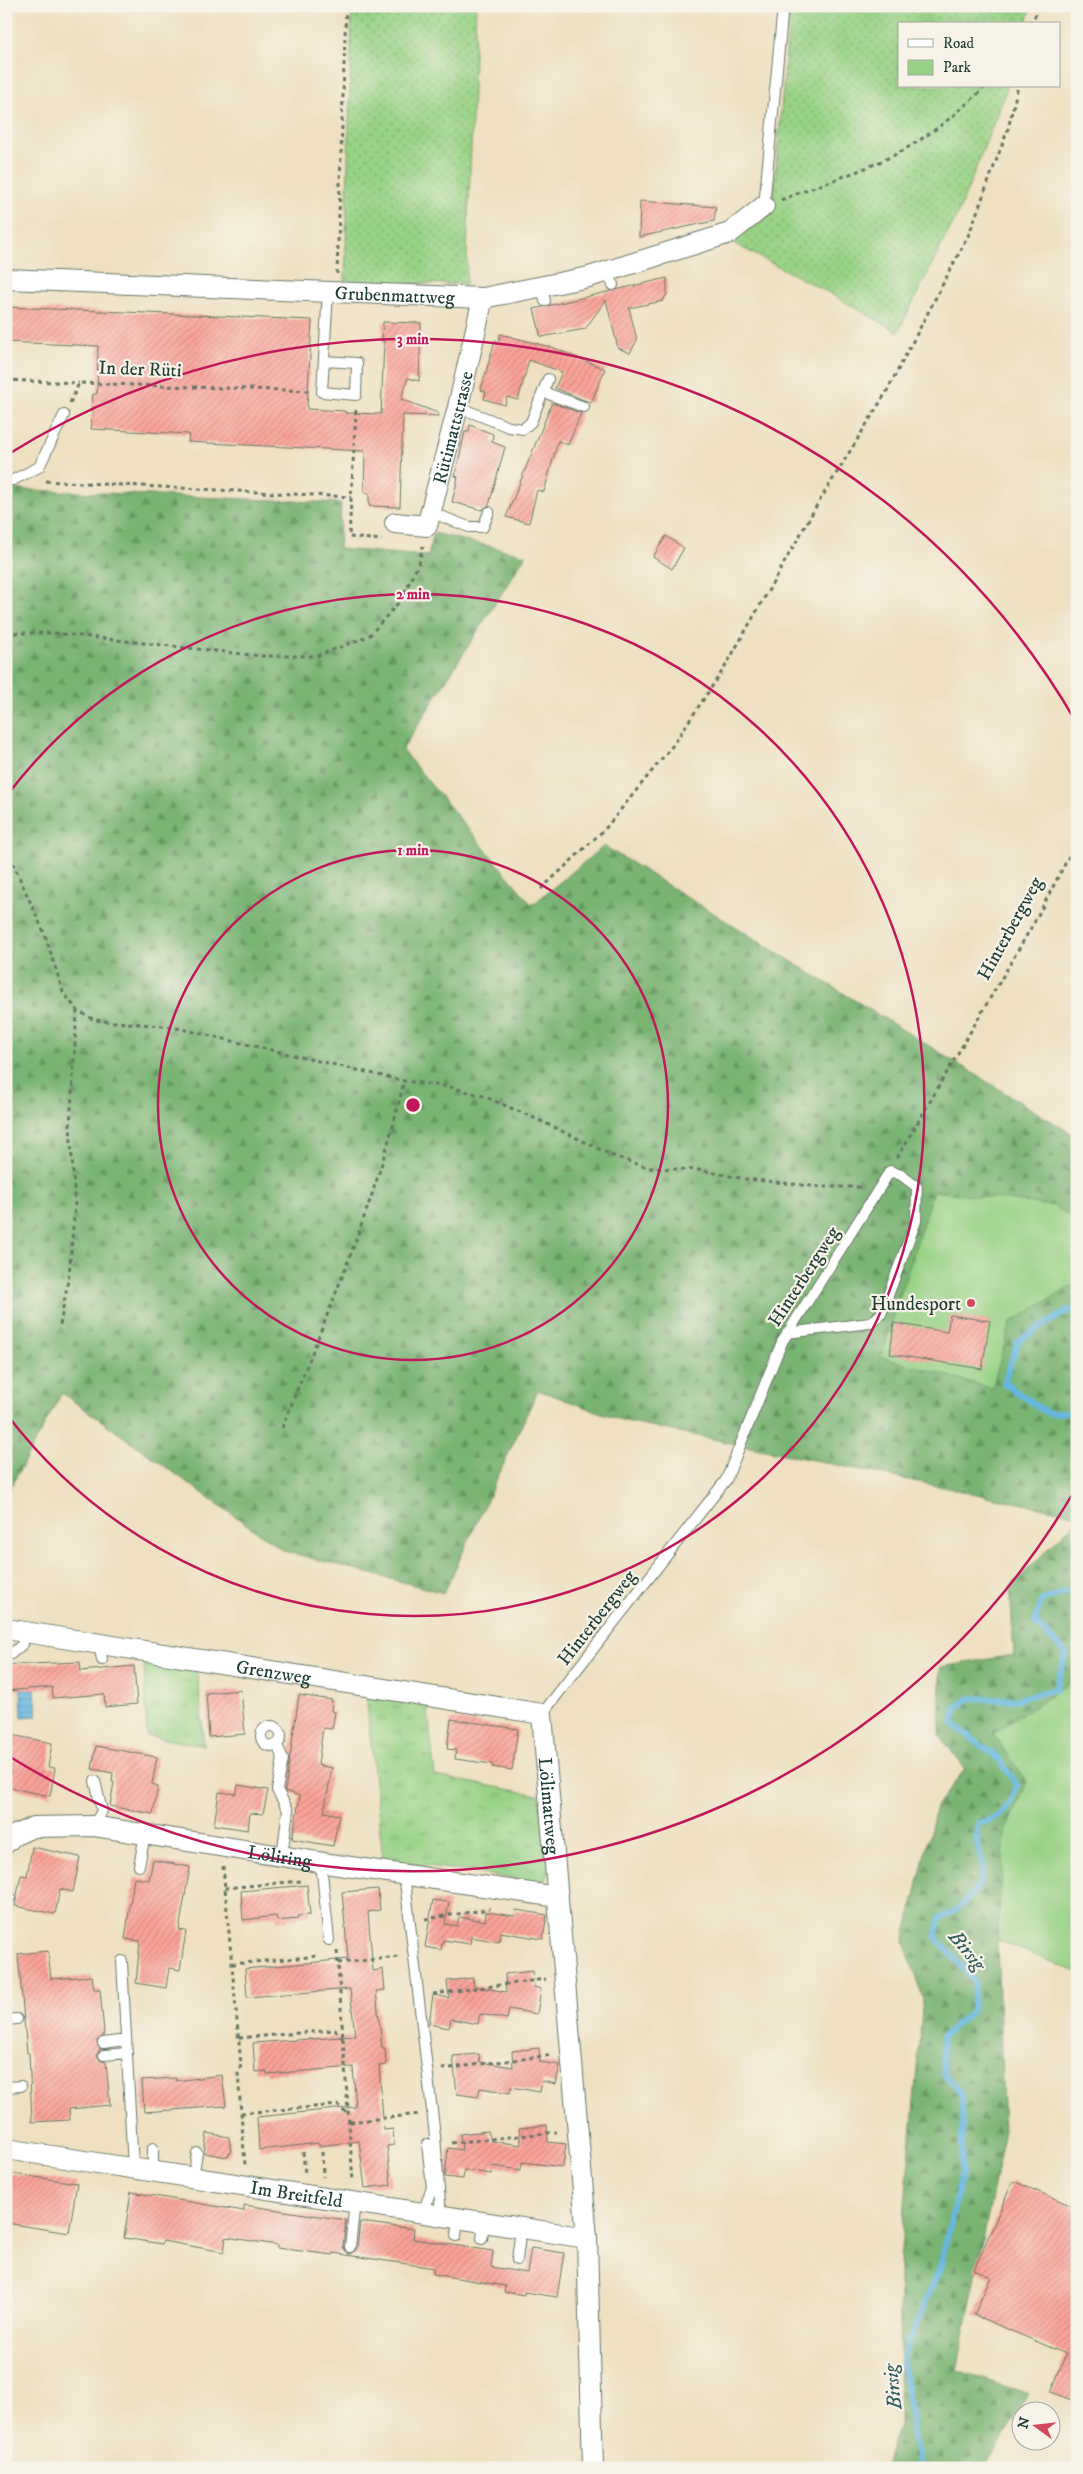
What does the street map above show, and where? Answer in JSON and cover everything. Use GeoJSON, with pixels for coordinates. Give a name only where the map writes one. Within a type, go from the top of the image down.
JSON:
{"type":"FeatureCollection","features":[{"type":"Feature","properties":{"kind":"street","name":"Grubenmattweg"},"geometry":{"type":"LineString","coordinates":[[6,279],[483,298],[544,294],[611,278],[730,233],[764,206]]}},
{"type":"Feature","properties":{"kind":"street","name":"Rütimattstrasse"},"geometry":{"type":"LineString","coordinates":[[428,519],[458,407],[483,298]]}},
{"type":"Feature","properties":{"kind":"street"},"geometry":{"type":"LineString","coordinates":[[395,523],[428,519]]}},
{"type":"Feature","properties":{"kind":"street","name":"Grenzweg"},"geometry":{"type":"LineString","coordinates":[[15,1630],[100,1652],[542,1714]]}},
{"type":"Feature","properties":{"kind":"street","name":"Lölimattweg"},"geometry":{"type":"LineString","coordinates":[[542,1714],[587,2238],[593,2468]]}},
{"type":"Feature","properties":{"kind":"street","name":"Löliring"},"geometry":{"type":"LineString","coordinates":[[6,1844],[13,1836],[33,1827],[93,1826],[282,1856],[322,1871],[404,1873],[558,1897]]}},
{"type":"Feature","properties":{"kind":"street","name":"Im Breitfeld"},"geometry":{"type":"LineString","coordinates":[[6,2145],[154,2172],[354,2202],[483,2231],[521,2228],[587,2238]]}},
{"type":"Feature","properties":{"kind":"lane"},"geometry":{"type":"LineString","coordinates":[[764,206],[783,6]]}},
{"type":"Feature","properties":{"kind":"lane"},"geometry":{"type":"LineString","coordinates":[[324,361],[357,363],[356,395],[322,392],[324,361],[332,292]]}},
{"type":"Feature","properties":{"kind":"lane"},"geometry":{"type":"LineString","coordinates":[[458,407],[509,427],[523,429],[531,422],[548,378]]}},
{"type":"Feature","properties":{"kind":"lane"},"geometry":{"type":"LineString","coordinates":[[543,392],[584,407]]}},
{"type":"Feature","properties":{"kind":"lane"},"geometry":{"type":"LineString","coordinates":[[10,480],[39,467],[64,415]]}},
{"type":"Feature","properties":{"kind":"lane"},"geometry":{"type":"LineString","coordinates":[[428,519],[468,527],[483,527],[489,512]]}},
{"type":"Feature","properties":{"kind":"lane"},"geometry":{"type":"LineString","coordinates":[[787,1333],[870,1323],[881,1314],[916,1221],[918,1187],[901,1175],[890,1171]]}},
{"type":"Feature","properties":{"kind":"lane","name":"Hinterbergweg"},"geometry":{"type":"LineString","coordinates":[[542,1714],[726,1480],[782,1342],[890,1171]]}},
{"type":"Feature","properties":{"kind":"lane"},"geometry":{"type":"LineString","coordinates":[[6,1654],[11,1654],[23,1644],[15,1630]]}},
{"type":"Feature","properties":{"kind":"lane"},"geometry":{"type":"LineString","coordinates":[[277,1745],[283,1759],[277,1790],[288,1810],[282,1856]]}},
{"type":"Feature","properties":{"kind":"lane"},"geometry":{"type":"LineString","coordinates":[[93,1826],[102,1811],[95,1781]]}},
{"type":"Feature","properties":{"kind":"lane"},"geometry":{"type":"LineString","coordinates":[[140,1866],[145,1834]]}},
{"type":"Feature","properties":{"kind":"lane"},"geometry":{"type":"LineString","coordinates":[[322,1871],[329,1940]]}},
{"type":"Feature","properties":{"kind":"lane"},"geometry":{"type":"LineString","coordinates":[[404,1873],[432,2112],[433,2220]]}},
{"type":"Feature","properties":{"kind":"lane"},"geometry":{"type":"LineString","coordinates":[[122,1961],[133,2168]]}},
{"type":"Feature","properties":{"kind":"lane"},"geometry":{"type":"LineString","coordinates":[[103,2043],[126,2040]]}},
{"type":"Feature","properties":{"kind":"lane"},"geometry":{"type":"LineString","coordinates":[[104,2054],[127,2053]]}},
{"type":"Feature","properties":{"kind":"lane"},"geometry":{"type":"LineString","coordinates":[[6,2087],[21,2086]]}},
{"type":"Feature","properties":{"kind":"lane"},"geometry":{"type":"LineString","coordinates":[[432,2144],[433,2220]]}},
{"type":"Feature","properties":{"kind":"lane"},"geometry":{"type":"LineString","coordinates":[[153,2148],[154,2172]]}},
{"type":"Feature","properties":{"kind":"lane"},"geometry":{"type":"LineString","coordinates":[[193,2178],[197,2153]]}},
{"type":"Feature","properties":{"kind":"lane"},"geometry":{"type":"LineString","coordinates":[[350,2247],[354,2202]]}},
{"type":"Feature","properties":{"kind":"lane"},"geometry":{"type":"LineString","coordinates":[[517,2260],[521,2228]]}},
{"type":"Feature","properties":{"kind":"path"},"geometry":{"type":"LineString","coordinates":[[332,292],[346,6]]}},
{"type":"Feature","properties":{"kind":"path"},"geometry":{"type":"LineString","coordinates":[[1031,22],[1041,6]]}},
{"type":"Feature","properties":{"kind":"path"},"geometry":{"type":"LineString","coordinates":[[764,206],[884,160],[912,145],[958,113],[984,88]]}},
{"type":"Feature","properties":{"kind":"path"},"geometry":{"type":"LineString","coordinates":[[541,889],[605,829],[673,745],[725,667],[817,505],[887,391],[965,241],[1008,129],[1018,88]]}},
{"type":"Feature","properties":{"kind":"path"},"geometry":{"type":"LineString","coordinates":[[6,380],[79,383]]}},
{"type":"Feature","properties":{"kind":"path","name":"In der Rüti"},"geometry":{"type":"LineString","coordinates":[[64,415],[79,383],[322,392]]}},
{"type":"Feature","properties":{"kind":"path"},"geometry":{"type":"LineString","coordinates":[[356,408],[348,537],[393,541],[395,523]]}},
{"type":"Feature","properties":{"kind":"path"},"geometry":{"type":"LineString","coordinates":[[10,480],[351,497]]}},
{"type":"Feature","properties":{"kind":"path"},"geometry":{"type":"LineString","coordinates":[[6,633],[53,633],[261,656],[317,656],[369,636],[400,602],[419,563],[428,519]]}},
{"type":"Feature","properties":{"kind":"path","name":"Hinterbergweg"},"geometry":{"type":"LineString","coordinates":[[890,1171],[1035,921],[1077,841]]}},
{"type":"Feature","properties":{"kind":"path"},"geometry":{"type":"LineString","coordinates":[[6,848],[45,935],[63,992],[77,1010],[94,1020],[173,1027],[404,1081],[450,1087],[483,1096],[616,1157],[649,1168],[699,1170],[746,1179],[821,1187],[880,1187]]}},
{"type":"Feature","properties":{"kind":"path"},"geometry":{"type":"LineString","coordinates":[[60,1325],[69,1275],[75,1205],[70,1127],[77,1010]]}},
{"type":"Feature","properties":{"kind":"path"},"geometry":{"type":"LineString","coordinates":[[282,1428],[370,1202],[395,1121],[404,1081]]}},
{"type":"Feature","properties":{"kind":"path"},"geometry":{"type":"LineString","coordinates":[[221,1846],[242,2065],[238,2073],[246,2186]]}},
{"type":"Feature","properties":{"kind":"path"},"geometry":{"type":"LineString","coordinates":[[224,1888],[322,1871]]}},
{"type":"Feature","properties":{"kind":"path"},"geometry":{"type":"LineString","coordinates":[[409,1921],[502,1908],[506,1888]]}},
{"type":"Feature","properties":{"kind":"path"},"geometry":{"type":"LineString","coordinates":[[337,1949],[345,2040],[354,2202]]}},
{"type":"Feature","properties":{"kind":"path"},"geometry":{"type":"LineString","coordinates":[[232,1964],[319,1956]]}},
{"type":"Feature","properties":{"kind":"path"},"geometry":{"type":"LineString","coordinates":[[338,1963],[413,1956]]}},
{"type":"Feature","properties":{"kind":"path"},"geometry":{"type":"LineString","coordinates":[[418,1996],[565,1976]]}},
{"type":"Feature","properties":{"kind":"path"},"geometry":{"type":"LineString","coordinates":[[239,2038],[335,2030],[345,2040]]}},
{"type":"Feature","properties":{"kind":"path"},"geometry":{"type":"LineString","coordinates":[[427,2072],[572,2052]]}},
{"type":"Feature","properties":{"kind":"path"},"geometry":{"type":"LineString","coordinates":[[241,2113],[338,2105],[349,2115]]}},
{"type":"Feature","properties":{"kind":"path"},"geometry":{"type":"LineString","coordinates":[[350,2122],[432,2112]]}},
{"type":"Feature","properties":{"kind":"path"},"geometry":{"type":"LineString","coordinates":[[432,2144],[578,2130]]}},
{"type":"Feature","properties":{"kind":"green space"},"geometry":{"type":"Polygon","coordinates":[[[352,6],[476,6],[466,284],[345,283],[352,6]]]}},
{"type":"Feature","properties":{"kind":"green space"},"geometry":{"type":"Polygon","coordinates":[[[790,6],[1031,6],[1027,22],[898,22],[898,88],[1007,88],[960,209],[898,332],[831,294],[729,241],[772,214],[790,6]]]}},
{"type":"Feature","properties":{"kind":"green space"},"geometry":{"type":"Polygon","coordinates":[[[6,489],[341,503],[339,549],[428,556],[434,533],[526,555],[402,750],[532,905],[604,846],[1077,1137],[1077,1515],[621,1420],[538,1390],[444,1593],[284,1551],[62,1393],[6,1495],[6,489]]]}},
{"type":"Feature","properties":{"kind":"green space","name":"Hundesport"},"geometry":{"type":"Polygon","coordinates":[[[933,1191],[1054,1206],[1077,1221],[1077,1283],[1011,1322],[992,1388],[881,1357],[933,1191]]]}},
{"type":"Feature","properties":{"kind":"green space"},"geometry":{"type":"Polygon","coordinates":[[[1077,1520],[1077,1678],[993,1734],[1028,1782],[1005,1832],[997,1940],[1004,2135],[957,2371],[1029,2394],[1024,2402],[1010,2402],[1010,2426],[985,2468],[883,2468],[899,2425],[900,2262],[923,1999],[904,1942],[936,1807],[965,1769],[940,1736],[940,1667],[1014,1655],[1010,1587],[1077,1520]]]}},
{"type":"Feature","properties":{"kind":"green space"},"geometry":{"type":"Polygon","coordinates":[[[144,1658],[197,1666],[204,1746],[147,1736],[144,1658]]]}},
{"type":"Feature","properties":{"kind":"green space"},"geometry":{"type":"Polygon","coordinates":[[[1077,1678],[1077,1972],[997,1940],[1005,1832],[1027,1782],[993,1734],[1077,1678]]]}},
{"type":"Feature","properties":{"kind":"green space"},"geometry":{"type":"Polygon","coordinates":[[[366,1696],[427,1703],[435,1776],[539,1795],[550,1867],[545,1880],[529,1881],[383,1859],[366,1696]]]}},
{"type":"Feature","properties":{"kind":"water"},"geometry":{"type":"Polygon","coordinates":[[[34,1674],[37,1716],[22,1717],[20,1675],[34,1674]]]}},
{"type":"Feature","properties":{"kind":"building"},"geometry":{"type":"Polygon","coordinates":[[[640,201],[716,207],[714,221],[639,237],[640,201]]]}},
{"type":"Feature","properties":{"kind":"building"},"geometry":{"type":"Polygon","coordinates":[[[667,278],[667,294],[663,301],[629,308],[637,340],[630,353],[618,348],[606,300],[585,329],[541,337],[534,309],[667,278]]]}},
{"type":"Feature","properties":{"kind":"building"},"geometry":{"type":"Polygon","coordinates":[[[6,307],[312,320],[307,409],[345,411],[345,413],[381,414],[383,322],[421,323],[419,381],[408,378],[401,399],[438,413],[438,416],[403,415],[400,507],[369,506],[369,493],[364,493],[365,451],[188,442],[189,434],[91,429],[93,394],[97,394],[98,346],[6,342],[6,307]]]}},
{"type":"Feature","properties":{"kind":"building"},"geometry":{"type":"Polygon","coordinates":[[[500,334],[554,348],[605,369],[591,403],[555,388],[562,372],[529,360],[518,400],[507,397],[505,405],[484,399],[486,392],[481,390],[495,340],[499,341],[500,334]]]}},
{"type":"Feature","properties":{"kind":"building"},"geometry":{"type":"Polygon","coordinates":[[[552,403],[581,413],[568,445],[558,441],[544,492],[537,490],[529,523],[506,517],[552,403]]]}},
{"type":"Feature","properties":{"kind":"building"},"geometry":{"type":"Polygon","coordinates":[[[470,425],[493,434],[492,442],[505,447],[489,505],[482,510],[452,502],[458,477],[455,476],[465,432],[469,432],[470,425]]]}},
{"type":"Feature","properties":{"kind":"building"},"geometry":{"type":"Polygon","coordinates":[[[666,536],[684,548],[672,569],[653,557],[666,536]]]}},
{"type":"Feature","properties":{"kind":"building"},"geometry":{"type":"Polygon","coordinates":[[[950,1315],[990,1321],[982,1369],[890,1354],[894,1323],[947,1332],[950,1315]]]}},
{"type":"Feature","properties":{"kind":"building"},"geometry":{"type":"Polygon","coordinates":[[[80,1662],[81,1671],[134,1666],[137,1704],[105,1707],[104,1694],[53,1698],[52,1687],[6,1691],[6,1665],[80,1662]]]}},
{"type":"Feature","properties":{"kind":"building"},"geometry":{"type":"Polygon","coordinates":[[[241,1690],[245,1734],[209,1737],[206,1693],[241,1690]]]}},
{"type":"Feature","properties":{"kind":"building"},"geometry":{"type":"Polygon","coordinates":[[[299,1695],[332,1700],[331,1711],[335,1712],[332,1729],[323,1728],[318,1765],[332,1768],[324,1812],[339,1815],[333,1846],[292,1839],[300,1796],[285,1791],[299,1695]]]}},
{"type":"Feature","properties":{"kind":"building"},"geometry":{"type":"Polygon","coordinates":[[[451,1719],[518,1729],[512,1770],[492,1767],[492,1764],[455,1759],[456,1750],[447,1749],[451,1719]]]}},
{"type":"Feature","properties":{"kind":"building"},"geometry":{"type":"Polygon","coordinates":[[[6,1734],[52,1743],[48,1767],[55,1768],[50,1796],[7,1787],[11,1766],[6,1765],[6,1734]]]}},
{"type":"Feature","properties":{"kind":"building"},"geometry":{"type":"Polygon","coordinates":[[[96,1746],[157,1757],[152,1784],[158,1786],[153,1814],[110,1806],[114,1782],[112,1782],[113,1773],[92,1769],[96,1746]]]}},
{"type":"Feature","properties":{"kind":"building"},"geometry":{"type":"Polygon","coordinates":[[[238,1785],[268,1790],[263,1814],[250,1813],[248,1830],[214,1825],[219,1792],[236,1794],[238,1785]]]}},
{"type":"Feature","properties":{"kind":"building"},"geometry":{"type":"Polygon","coordinates":[[[32,1847],[80,1857],[73,1892],[60,1889],[55,1914],[15,1906],[21,1875],[27,1876],[32,1847]]]}},
{"type":"Feature","properties":{"kind":"building"},"geometry":{"type":"Polygon","coordinates":[[[153,1860],[190,1867],[179,1930],[186,1931],[180,1970],[169,1968],[166,1988],[136,1983],[140,1941],[125,1939],[134,1878],[149,1880],[153,1860]]]}},
{"type":"Feature","properties":{"kind":"building"},"geometry":{"type":"Polygon","coordinates":[[[307,1885],[310,1915],[297,1916],[298,1919],[277,1921],[276,1916],[243,1920],[241,1891],[307,1885]]]}},
{"type":"Feature","properties":{"kind":"building"},"geometry":{"type":"Polygon","coordinates":[[[378,1889],[380,1910],[368,1912],[373,1971],[383,1969],[385,1990],[376,1991],[382,2048],[385,2048],[386,2065],[379,2066],[384,2130],[393,2129],[394,2145],[387,2146],[391,2185],[365,2188],[359,2141],[319,2146],[319,2143],[259,2150],[257,2117],[356,2107],[353,2067],[267,2074],[266,2071],[255,2072],[253,2043],[355,2036],[350,1989],[247,1997],[245,1969],[348,1959],[342,1892],[378,1889]]]}},
{"type":"Feature","properties":{"kind":"building"},"geometry":{"type":"Polygon","coordinates":[[[433,1900],[449,1902],[445,1924],[457,1926],[459,1917],[485,1921],[486,1912],[515,1916],[516,1910],[547,1915],[543,1939],[500,1932],[499,1942],[471,1937],[470,1944],[443,1940],[441,1950],[425,1947],[433,1900]]]}},
{"type":"Feature","properties":{"kind":"building"},"geometry":{"type":"Polygon","coordinates":[[[48,1951],[51,1979],[92,1976],[94,1989],[100,1989],[104,2032],[103,2036],[97,2041],[100,2049],[97,2055],[101,2061],[106,2062],[110,2105],[69,2109],[70,2120],[32,2122],[29,2053],[27,2053],[18,1954],[48,1951]]]}},
{"type":"Feature","properties":{"kind":"building"},"geometry":{"type":"Polygon","coordinates":[[[533,1971],[534,1987],[541,1989],[537,2014],[509,2009],[507,2019],[480,2014],[478,2024],[451,2019],[449,2028],[429,2024],[433,1995],[449,1998],[447,1981],[473,1978],[474,1986],[506,1992],[505,1974],[533,1971]]]}},
{"type":"Feature","properties":{"kind":"building"},"geometry":{"type":"Polygon","coordinates":[[[539,2048],[540,2062],[560,2065],[556,2084],[542,2081],[540,2092],[511,2087],[510,2093],[480,2088],[478,2097],[457,2094],[453,2056],[479,2054],[480,2062],[513,2067],[512,2051],[539,2048]]]}},
{"type":"Feature","properties":{"kind":"building"},"geometry":{"type":"Polygon","coordinates":[[[222,2075],[226,2106],[144,2112],[142,2080],[176,2078],[176,2081],[222,2075]]]}},
{"type":"Feature","properties":{"kind":"building"},"geometry":{"type":"Polygon","coordinates":[[[547,2125],[548,2142],[566,2144],[563,2167],[522,2162],[521,2170],[492,2166],[491,2174],[464,2170],[463,2179],[445,2177],[448,2148],[462,2150],[460,2134],[488,2131],[491,2141],[521,2145],[519,2128],[547,2125]]]}},
{"type":"Feature","properties":{"kind":"building"},"geometry":{"type":"Polygon","coordinates":[[[207,2133],[229,2137],[231,2153],[229,2153],[228,2157],[204,2153],[207,2133]]]}},
{"type":"Feature","properties":{"kind":"building"},"geometry":{"type":"Polygon","coordinates":[[[6,2173],[77,2183],[69,2233],[6,2223],[6,2173]]]}},
{"type":"Feature","properties":{"kind":"building"},"geometry":{"type":"Polygon","coordinates":[[[1013,2181],[1077,2208],[1077,2402],[1051,2392],[1066,2354],[974,2315],[991,2277],[974,2270],[1013,2181]]]}},
{"type":"Feature","properties":{"kind":"building"},"geometry":{"type":"Polygon","coordinates":[[[131,2192],[244,2211],[244,2205],[346,2220],[343,2247],[349,2254],[353,2253],[357,2248],[360,2222],[414,2229],[413,2239],[493,2251],[491,2267],[527,2273],[531,2248],[564,2253],[557,2297],[524,2292],[524,2295],[504,2292],[505,2286],[433,2274],[434,2268],[333,2253],[333,2255],[277,2248],[277,2245],[226,2237],[224,2252],[163,2241],[162,2244],[124,2238],[131,2192]]]}},
{"type":"Feature","properties":{"kind":"waterway","name":"Birsig"},"geometry":{"type":"LineString","coordinates":[[1077,1310],[1067,1311],[1018,1341],[1004,1383],[1047,1413],[1077,1412]]}},
{"type":"Feature","properties":{"kind":"waterway","name":"Birsig"},"geometry":{"type":"LineString","coordinates":[[919,2468],[902,2358],[940,2267],[962,2173],[962,2093],[944,2075],[942,2037],[972,2011],[975,1982],[935,1936],[940,1918],[961,1906],[979,1885],[983,1870],[977,1843],[978,1824],[1004,1811],[1017,1785],[999,1759],[953,1724],[956,1708],[970,1698],[1014,1700],[1056,1689],[1066,1653],[1035,1623],[1041,1601],[1077,1588]]}},
{"type":"Feature","properties":{"kind":"place","name":"Hundesport"},"geometry":{"type":"Point","coordinates":[971,1303]}}]}
